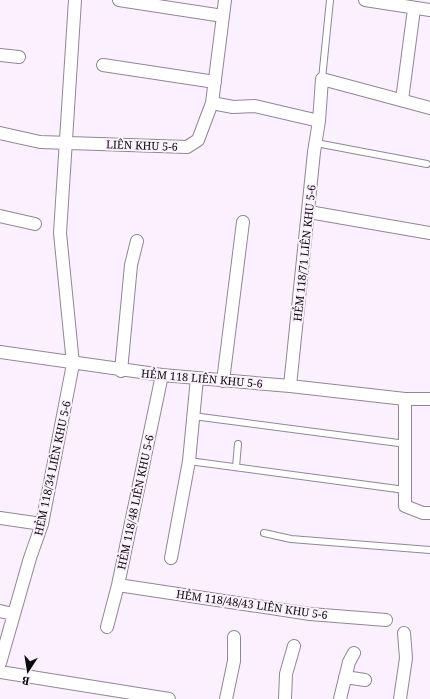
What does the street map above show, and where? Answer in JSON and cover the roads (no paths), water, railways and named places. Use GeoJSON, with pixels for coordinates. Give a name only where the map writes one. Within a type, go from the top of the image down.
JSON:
{"type":"FeatureCollection","features":[{"type":"Feature","properties":{"kind":"street","name":"HẺM 118/34 LIÊN KHU 5-6"},"geometry":{"type":"LineString","coordinates":[[0,663],[42,524],[74,364],[61,251],[75,0]]}},
{"type":"Feature","properties":{"kind":"street"},"geometry":{"type":"LineString","coordinates":[[119,0],[223,16]]}},
{"type":"Feature","properties":{"kind":"street","name":"LIÊN KHU 5-6"},"geometry":{"type":"LineString","coordinates":[[0,133],[40,142],[187,147],[198,140],[212,103],[226,0]]}},
{"type":"Feature","properties":{"kind":"street"},"geometry":{"type":"LineString","coordinates":[[365,0],[414,9],[430,10]]}},
{"type":"Feature","properties":{"kind":"street"},"geometry":{"type":"LineString","coordinates":[[402,100],[414,9]]}},
{"type":"Feature","properties":{"kind":"street"},"geometry":{"type":"LineString","coordinates":[[0,55],[19,57]]}},
{"type":"Feature","properties":{"kind":"street"},"geometry":{"type":"LineString","coordinates":[[103,65],[215,82]]}},
{"type":"Feature","properties":{"kind":"street"},"geometry":{"type":"LineString","coordinates":[[212,103],[233,108],[255,106],[319,121],[322,79],[430,108]]}},
{"type":"Feature","properties":{"kind":"street","name":"HẺM 118/71 LIÊN KHU 5-6"},"geometry":{"type":"LineString","coordinates":[[290,386],[319,121]]}},
{"type":"Feature","properties":{"kind":"street"},"geometry":{"type":"LineString","coordinates":[[309,212],[430,233]]}},
{"type":"Feature","properties":{"kind":"street"},"geometry":{"type":"LineString","coordinates":[[0,216],[35,224]]}},
{"type":"Feature","properties":{"kind":"street"},"geometry":{"type":"LineString","coordinates":[[222,381],[243,222]]}},
{"type":"Feature","properties":{"kind":"street"},"geometry":{"type":"LineString","coordinates":[[121,371],[131,265],[137,241]]}},
{"type":"Feature","properties":{"kind":"street","name":"HẺM 118 LIÊN KHU 5-6"},"geometry":{"type":"LineString","coordinates":[[0,352],[121,371],[290,386],[405,399],[430,399]]}},
{"type":"Feature","properties":{"kind":"street","name":"HẺM 118/48 LIÊN KHU 5-6"},"geometry":{"type":"LineString","coordinates":[[107,628],[118,585],[162,375]]}},
{"type":"Feature","properties":{"kind":"street"},"geometry":{"type":"LineString","coordinates":[[171,558],[189,461],[197,378]]}},
{"type":"Feature","properties":{"kind":"street"},"geometry":{"type":"LineString","coordinates":[[405,399],[405,506],[423,514],[430,514]]}},
{"type":"Feature","properties":{"kind":"street"},"geometry":{"type":"LineString","coordinates":[[0,518],[42,524]]}},
{"type":"Feature","properties":{"kind":"street","name":"HẺM 118/48/43 LIÊN KHU 5-6"},"geometry":{"type":"LineString","coordinates":[[118,585],[310,614],[386,620]]}},
{"type":"Feature","properties":{"kind":"street"},"geometry":{"type":"LineString","coordinates":[[0,611],[14,614]]}},
{"type":"Feature","properties":{"kind":"street"},"geometry":{"type":"LineString","coordinates":[[400,699],[406,658],[404,633]]}},
{"type":"Feature","properties":{"kind":"street"},"geometry":{"type":"LineString","coordinates":[[226,699],[234,661],[234,637]]}},
{"type":"Feature","properties":{"kind":"street"},"geometry":{"type":"LineString","coordinates":[[285,699],[286,674],[294,646]]}},
{"type":"Feature","properties":{"kind":"street"},"geometry":{"type":"LineString","coordinates":[[340,699],[345,677],[354,654]]}},
{"type":"Feature","properties":{"kind":"street"},"geometry":{"type":"LineString","coordinates":[[0,672],[169,699]]}},
{"type":"Feature","properties":{"kind":"street"},"geometry":{"type":"LineString","coordinates":[[345,677],[365,680]]}},
{"type":"Feature","properties":{"kind":"lane"},"geometry":{"type":"LineString","coordinates":[[322,79],[330,0]]}},
{"type":"Feature","properties":{"kind":"lane"},"geometry":{"type":"LineString","coordinates":[[316,143],[427,164]]}},
{"type":"Feature","properties":{"kind":"lane"},"geometry":{"type":"LineString","coordinates":[[193,416],[406,444]]}},
{"type":"Feature","properties":{"kind":"lane"},"geometry":{"type":"LineString","coordinates":[[236,467],[238,444]]}},
{"type":"Feature","properties":{"kind":"lane"},"geometry":{"type":"LineString","coordinates":[[189,461],[405,490]]}},
{"type":"Feature","properties":{"kind":"lane"},"geometry":{"type":"LineString","coordinates":[[264,533],[297,540],[430,550]]}}]}
